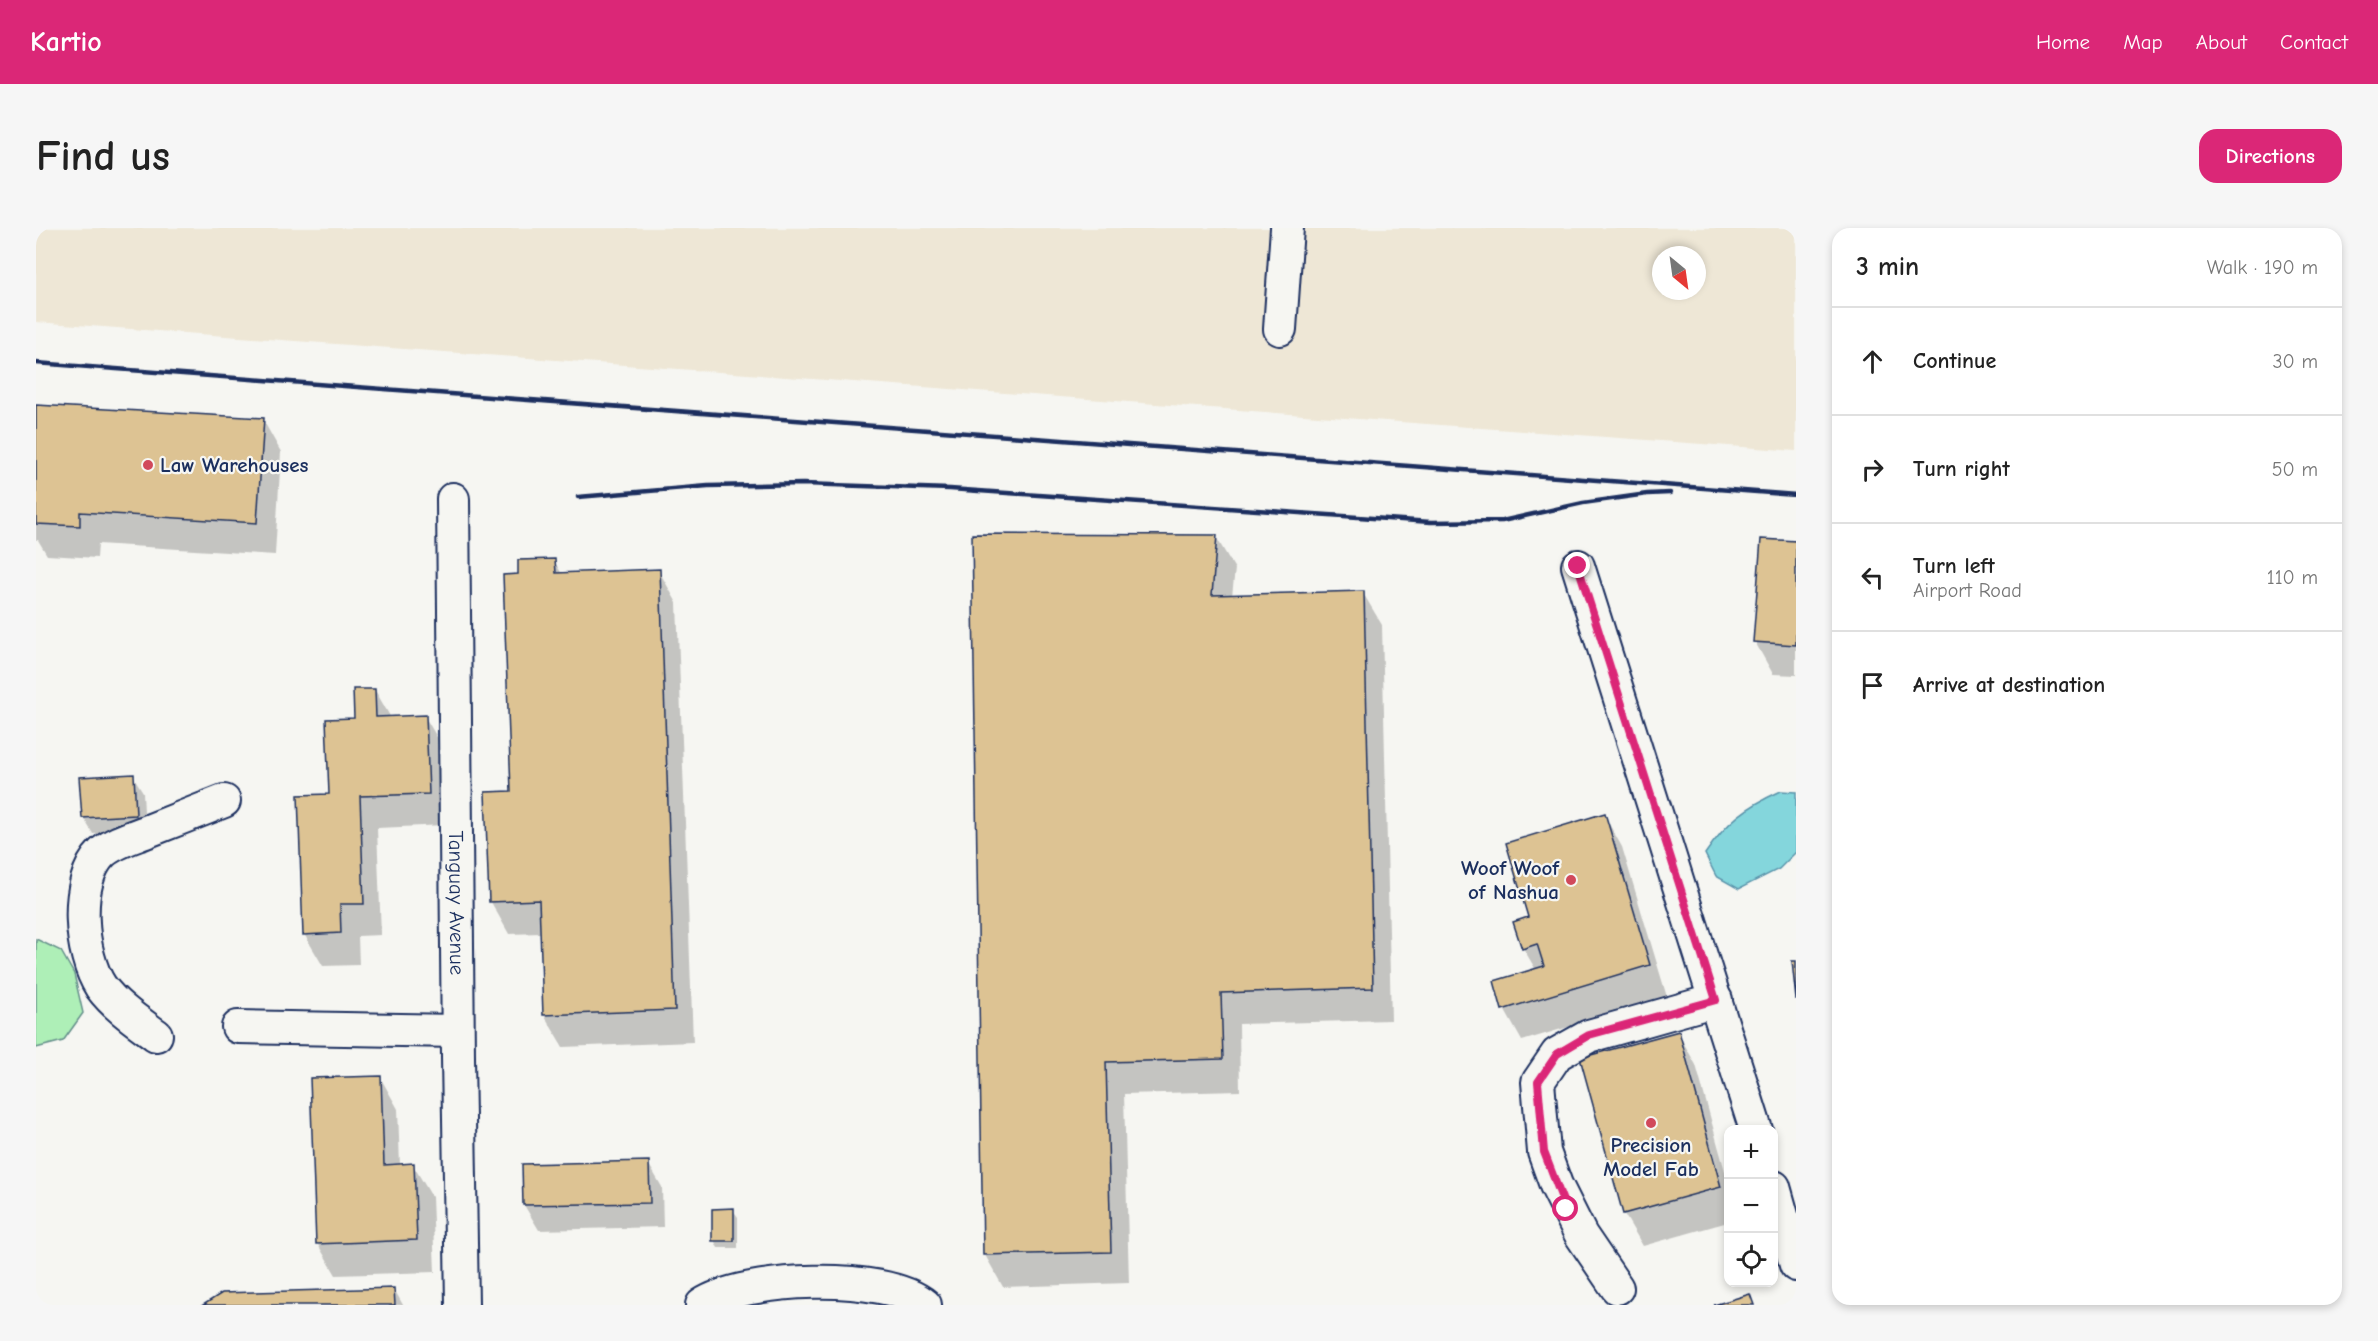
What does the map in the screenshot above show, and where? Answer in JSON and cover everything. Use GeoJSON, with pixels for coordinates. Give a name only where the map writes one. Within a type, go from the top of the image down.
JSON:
{"type":"FeatureCollection","features":[{"type":"Feature","properties":{"kind":"street"},"geometry":{"type":"LineString","coordinates":[[1280,329],[1287,228]]}},
{"type":"Feature","properties":{"kind":"street","name":"Tanguay Avenue"},"geometry":{"type":"LineString","coordinates":[[453,498],[457,1031],[462,1305]]}},
{"type":"Feature","properties":{"kind":"street"},"geometry":{"type":"LineString","coordinates":[[1578,566],[1754,1125]]}},
{"type":"Feature","properties":{"kind":"street"},"geometry":{"type":"LineString","coordinates":[[156,1035],[116,1003],[102,987],[90,964],[84,939],[83,913],[87,885],[94,863],[104,852],[121,842],[224,801]]}},
{"type":"Feature","properties":{"kind":"street"},"geometry":{"type":"LineString","coordinates":[[1617,1288],[1581,1235],[1556,1185],[1544,1152],[1538,1082],[1557,1054],[1589,1035],[1716,1000]]}},
{"type":"Feature","properties":{"kind":"street"},"geometry":{"type":"LineString","coordinates":[[238,1027],[457,1031]]}},
{"type":"Feature","properties":{"kind":"street"},"geometry":{"type":"LineString","coordinates":[[1778,1204],[1796,1264]]}},
{"type":"Feature","properties":{"kind":"street"},"geometry":{"type":"LineString","coordinates":[[702,1305],[730,1292],[760,1285],[795,1282],[846,1283],[895,1290],[925,1305]]}},
{"type":"Feature","properties":{"kind":"shaded area"},"geometry":{"type":"Polygon","coordinates":[[[36,228],[1796,228],[1796,451],[36,322],[36,228]]]}},
{"type":"Feature","properties":{"kind":"green space"},"geometry":{"type":"Polygon","coordinates":[[[36,939],[61,951],[74,974],[83,1013],[63,1041],[36,1048],[36,939]]]}},
{"type":"Feature","properties":{"kind":"water"},"geometry":{"type":"Polygon","coordinates":[[[1781,791],[1796,792],[1796,852],[1779,869],[1739,889],[1716,876],[1705,854],[1713,842],[1747,809],[1781,791]]]}},
{"type":"Feature","properties":{"kind":"building","name":"Law Warehouses"},"geometry":{"type":"Polygon","coordinates":[[[36,405],[264,418],[257,523],[80,512],[80,526],[36,524],[36,405]]]}},
{"type":"Feature","properties":{"kind":"building"},"geometry":{"type":"Polygon","coordinates":[[[972,534],[1217,535],[1212,595],[1364,591],[1373,988],[1221,993],[1223,1059],[1106,1062],[1111,1252],[983,1255],[972,534]]]}},
{"type":"Feature","properties":{"kind":"building"},"geometry":{"type":"Polygon","coordinates":[[[1761,539],[1796,541],[1796,645],[1753,642],[1761,539]]]}},
{"type":"Feature","properties":{"kind":"building"},"geometry":{"type":"Polygon","coordinates":[[[555,559],[556,573],[660,569],[675,1010],[543,1015],[539,900],[489,902],[485,792],[511,791],[503,575],[518,574],[518,560],[555,559]]]}},
{"type":"Feature","properties":{"kind":"building"},"geometry":{"type":"Polygon","coordinates":[[[353,689],[375,689],[376,717],[426,715],[429,794],[360,796],[364,904],[340,904],[341,933],[303,935],[298,795],[329,794],[326,719],[354,718],[353,689]]]}},
{"type":"Feature","properties":{"kind":"building"},"geometry":{"type":"Polygon","coordinates":[[[134,774],[136,815],[82,818],[79,777],[134,774]]]}},
{"type":"Feature","properties":{"kind":"building","name":"Woof Woof of Nashua"},"geometry":{"type":"Polygon","coordinates":[[[1605,813],[1650,965],[1502,1010],[1494,981],[1544,966],[1537,944],[1522,949],[1513,922],[1528,917],[1506,843],[1605,813]]]}},
{"type":"Feature","properties":{"kind":"building"},"geometry":{"type":"Polygon","coordinates":[[[1792,961],[1796,961],[1796,1000],[1792,961]]]}},
{"type":"Feature","properties":{"kind":"building","name":"Precision Model Fab"},"geometry":{"type":"Polygon","coordinates":[[[1679,1031],[1721,1187],[1623,1214],[1580,1058],[1679,1031]]]}},
{"type":"Feature","properties":{"kind":"building"},"geometry":{"type":"Polygon","coordinates":[[[381,1076],[384,1165],[414,1163],[417,1240],[316,1244],[310,1078],[381,1076]]]}},
{"type":"Feature","properties":{"kind":"building"},"geometry":{"type":"Polygon","coordinates":[[[649,1161],[650,1203],[523,1205],[522,1164],[649,1161]]]}},
{"type":"Feature","properties":{"kind":"building"},"geometry":{"type":"Polygon","coordinates":[[[734,1208],[734,1241],[712,1241],[712,1209],[734,1208]]]}},
{"type":"Feature","properties":{"kind":"building"},"geometry":{"type":"Polygon","coordinates":[[[394,1288],[395,1305],[203,1305],[222,1293],[394,1288]]]}},
{"type":"Feature","properties":{"kind":"building"},"geometry":{"type":"Polygon","coordinates":[[[1750,1294],[1754,1305],[1714,1305],[1750,1294]]]}},
{"type":"Feature","properties":{"kind":"railway"},"geometry":{"type":"LineString","coordinates":[[36,363],[1796,495]]}},
{"type":"Feature","properties":{"kind":"railway"},"geometry":{"type":"LineString","coordinates":[[578,497],[708,486],[803,484],[950,489],[1431,522],[1502,521],[1583,503],[1670,493]]}},
{"type":"Feature","properties":{"kind":"place","name":"Law Warehouses"},"geometry":{"type":"Point","coordinates":[148,465]}},
{"type":"Feature","properties":{"kind":"place","name":"Woof Woof of Nashua"},"geometry":{"type":"Point","coordinates":[1571,880]}},
{"type":"Feature","properties":{"kind":"place","name":"Precision Model Fab"},"geometry":{"type":"Point","coordinates":[1651,1123]}},
{"type":"Feature","properties":{"kind":"route"},"geometry":{"type":"LineString","coordinates":[[1566,1209],[1544,1152],[1538,1082],[1557,1054],[1589,1035],[1716,1000],[1578,566]]}}]}
